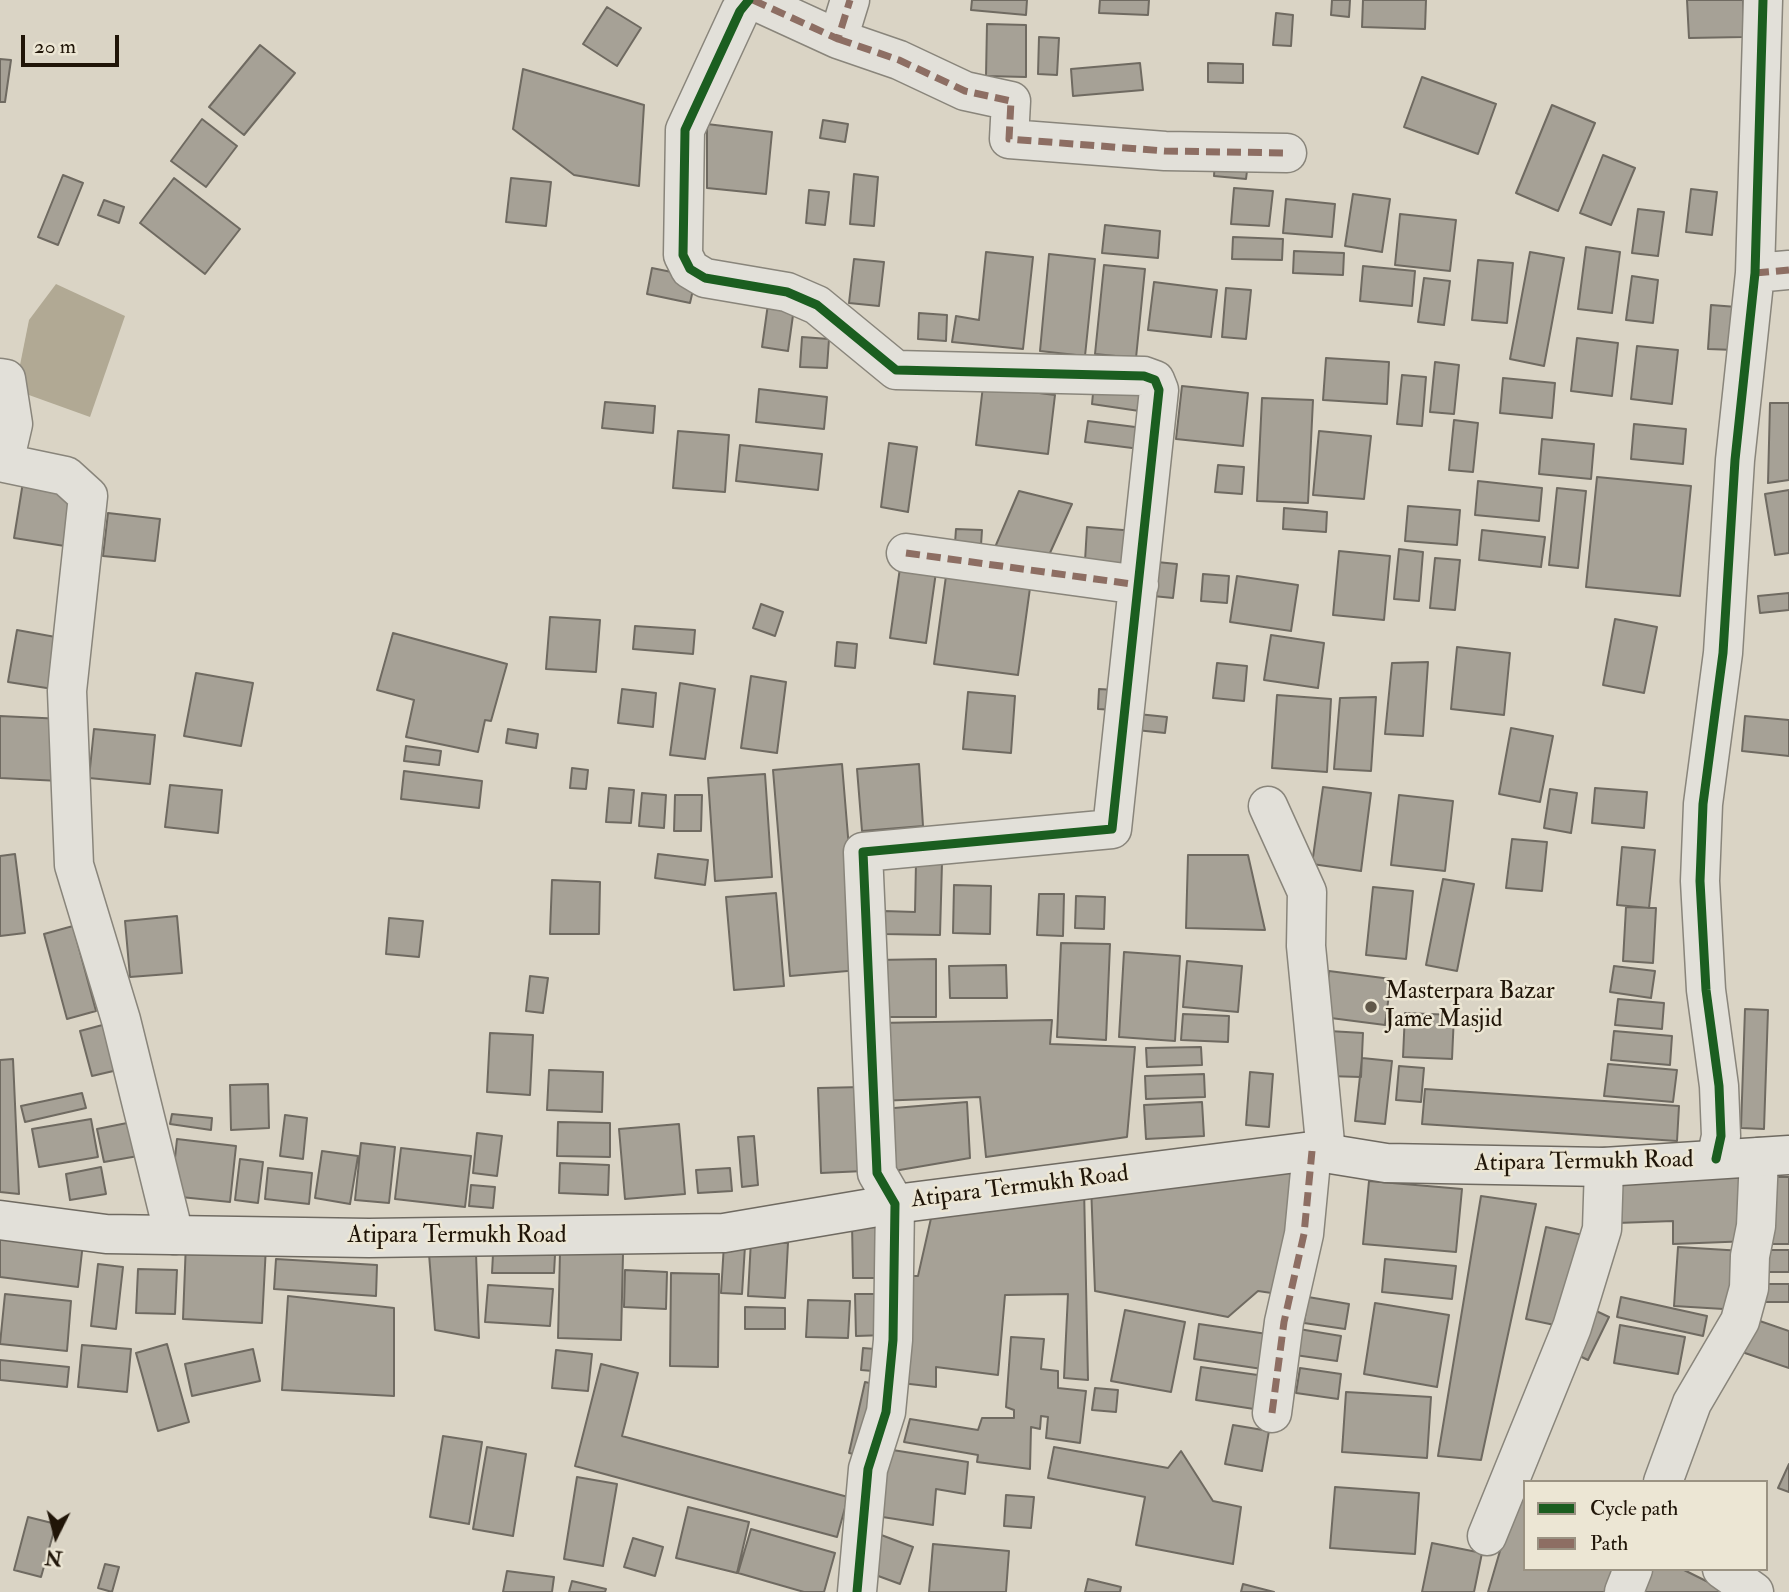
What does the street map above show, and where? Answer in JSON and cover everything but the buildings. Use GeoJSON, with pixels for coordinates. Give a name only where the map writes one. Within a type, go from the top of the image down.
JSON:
{"type":"FeatureCollection","features":[{"type":"Feature","properties":{"kind":"street"},"geometry":{"type":"LineString","coordinates":[[857,1592],[867,1469],[887,1412],[893,1340],[895,1204],[877,1173],[863,852],[1112,829],[1159,390],[1155,380],[1144,376],[896,370],[817,305],[801,296],[705,278],[690,269],[683,255],[685,130],[744,4],[751,0],[838,38],[900,60],[965,91],[1011,101],[1009,139],[1165,151],[1287,153]]}},
{"type":"Feature","properties":{"kind":"street"},"geometry":{"type":"LineString","coordinates":[[838,38],[849,0]]}},
{"type":"Feature","properties":{"kind":"street"},"geometry":{"type":"LineString","coordinates":[[1716,1160],[1721,1136],[1719,1086],[1706,990],[1702,909],[1703,804],[1723,653],[1735,460],[1772,272],[1763,0]]}},
{"type":"Feature","properties":{"kind":"street"},"geometry":{"type":"LineString","coordinates":[[0,378],[6,379],[13,424],[4,463],[66,476],[88,496],[67,691],[74,866],[121,1020],[174,1235]]}},
{"type":"Feature","properties":{"kind":"street"},"geometry":{"type":"LineString","coordinates":[[906,553],[1139,584]]}},
{"type":"Feature","properties":{"kind":"street"},"geometry":{"type":"LineString","coordinates":[[1268,806],[1307,892],[1306,946],[1319,1152],[1284,1322],[1272,1413]]}},
{"type":"Feature","properties":{"kind":"street","name":"Atipara Termukh Road"},"geometry":{"type":"LineString","coordinates":[[0,1220],[106,1234],[383,1238],[724,1233],[895,1204],[1319,1152],[1386,1163],[1604,1167],[1774,1156]]}},
{"type":"Feature","properties":{"kind":"street"},"geometry":{"type":"LineString","coordinates":[[1664,1480],[1692,1403],[1740,1321],[1749,1288],[1750,1256],[1756,1226],[1774,1156]]}},
{"type":"Feature","properties":{"kind":"street"},"geometry":{"type":"LineString","coordinates":[[1487,1536],[1572,1327],[1602,1229],[1604,1167]]}},
{"type":"Feature","properties":{"kind":"street"},"geometry":{"type":"LineString","coordinates":[[1624,1592],[1632,1571]]}},
{"type":"Feature","properties":{"kind":"street"},"geometry":{"type":"LineString","coordinates":[[1725,1571],[1754,1592]]}},
{"type":"Feature","properties":{"kind":"shaded area"},"geometry":{"type":"Polygon","coordinates":[[[56,284],[125,316],[90,417],[15,390],[29,320],[56,284]]]}},
{"type":"Feature","properties":{"kind":"marked path"},"geometry":{"type":"LineString","coordinates":[[753,0],[838,39],[850,0]]}},
{"type":"Feature","properties":{"kind":"marked path"},"geometry":{"type":"LineString","coordinates":[[838,39],[899,60],[965,91],[1011,101],[1009,139],[1165,151],[1287,153]]}},
{"type":"Feature","properties":{"kind":"marked path"},"geometry":{"type":"LineString","coordinates":[[1755,273],[1789,270]]}},
{"type":"Feature","properties":{"kind":"marked path"},"geometry":{"type":"LineString","coordinates":[[906,553],[1139,585]]}},
{"type":"Feature","properties":{"kind":"marked path"},"geometry":{"type":"LineString","coordinates":[[1272,1413],[1284,1322],[1304,1234],[1312,1151]]}},
{"type":"Feature","properties":{"kind":"cycle path"},"geometry":{"type":"LineString","coordinates":[[749,0],[740,11],[685,130],[683,255],[690,269],[705,278],[787,292],[817,305],[896,370],[1144,376],[1155,380],[1159,390],[1112,829],[863,852],[877,1173],[895,1204],[893,1340],[886,1412],[868,1469],[857,1592]]}},
{"type":"Feature","properties":{"kind":"cycle path"},"geometry":{"type":"LineString","coordinates":[[1716,1159],[1721,1136],[1719,1086],[1706,990],[1700,881],[1703,804],[1723,653],[1735,460],[1755,273],[1763,0]]}},
{"type":"Feature","properties":{"kind":"place","name":"Masterpara Bazar Jame Masjid"},"geometry":{"type":"Point","coordinates":[1371,1007]}}]}
